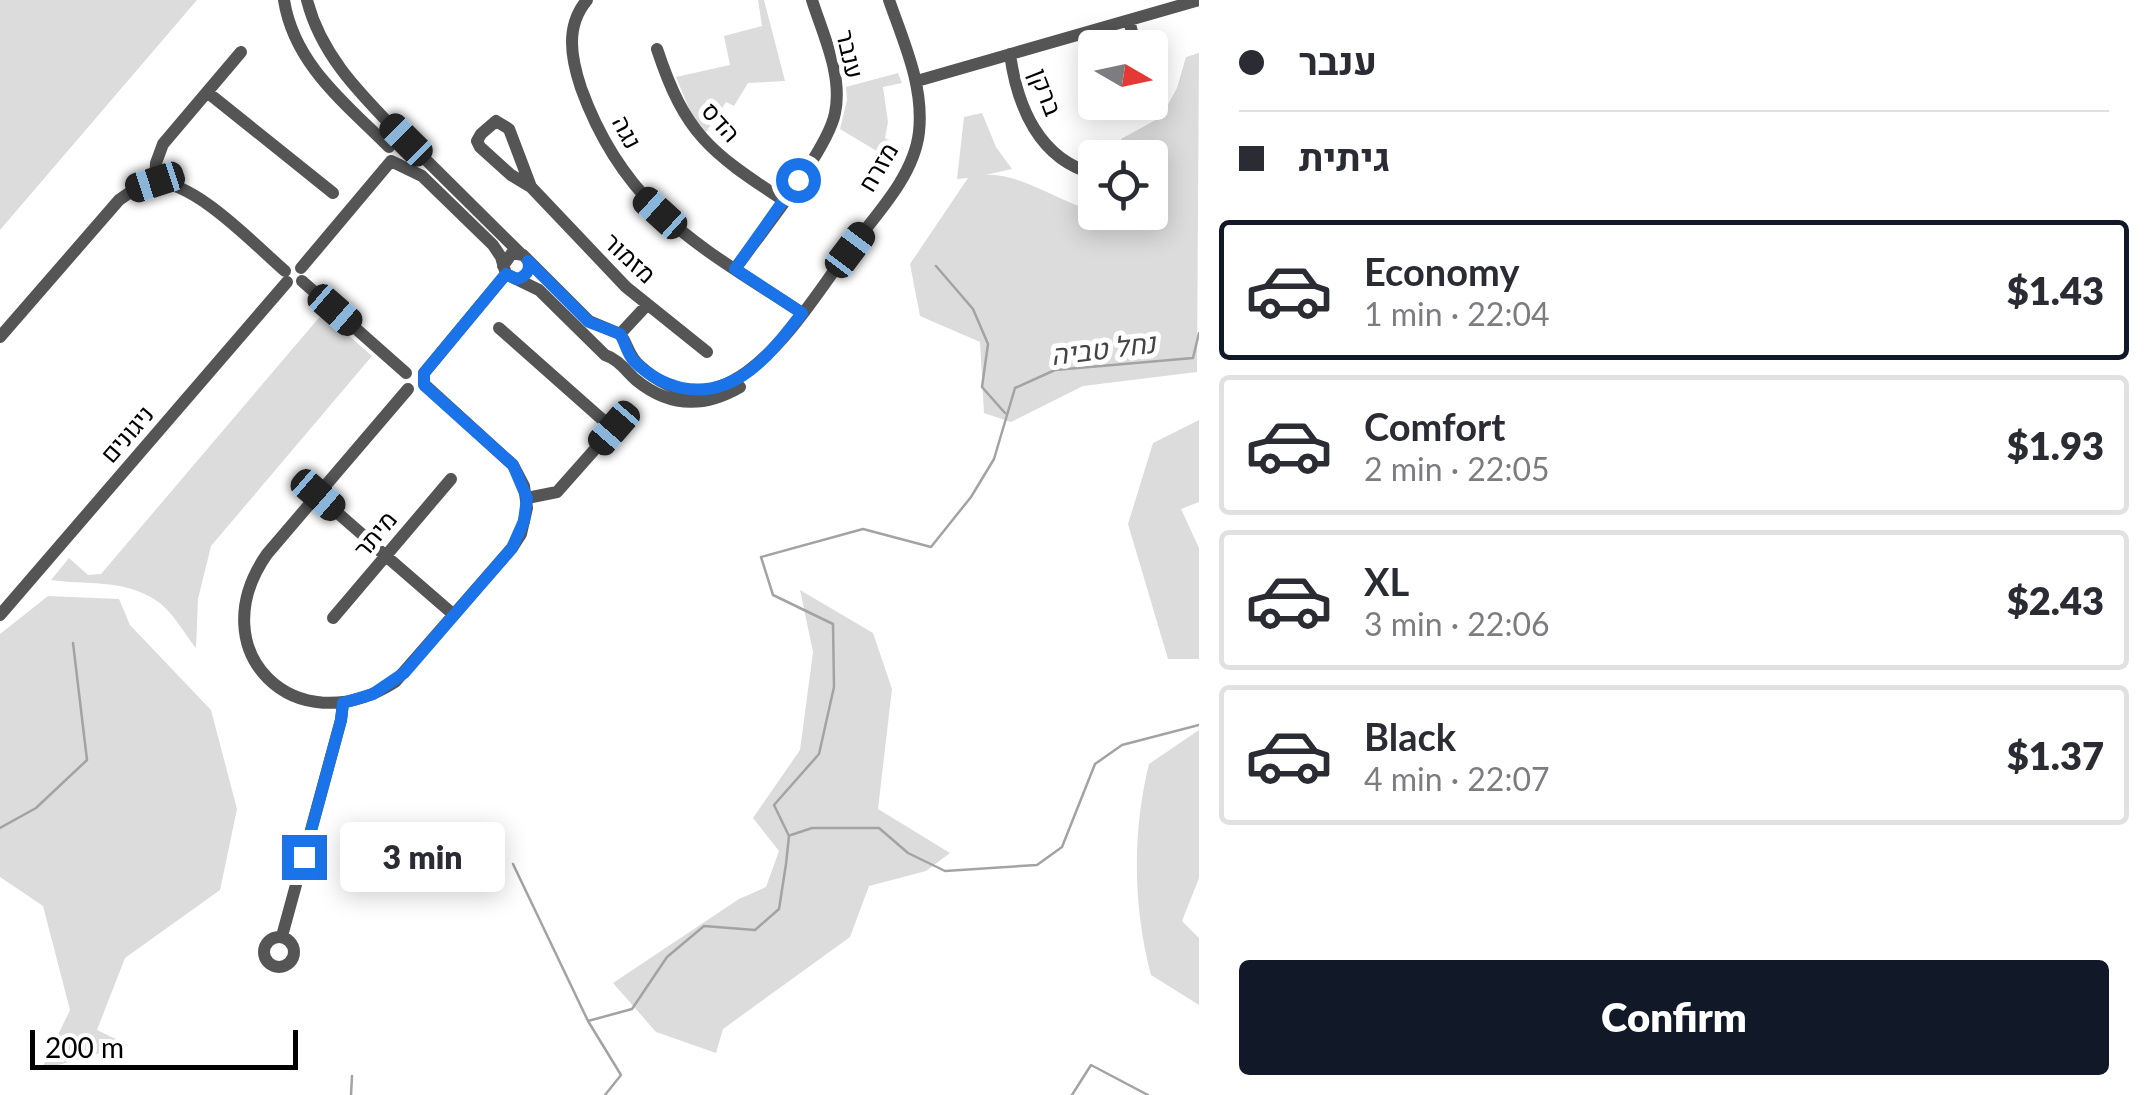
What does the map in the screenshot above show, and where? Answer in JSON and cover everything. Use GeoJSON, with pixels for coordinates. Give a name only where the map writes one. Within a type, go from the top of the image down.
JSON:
{"type":"FeatureCollection","features":[{"type":"Feature","properties":{"kind":"street","name":"מזרח"},"geometry":{"type":"LineString","coordinates":[[284,0],[288,26],[300,51],[393,158],[422,176],[493,245],[508,273],[539,290],[644,386],[682,401],[711,401],[756,376],[908,166],[920,132],[917,81],[889,0]]}},
{"type":"Feature","properties":{"kind":"street","name":"מזרח"},"geometry":{"type":"LineString","coordinates":[[307,0],[320,38],[343,74],[589,322],[619,337],[640,367],[663,382],[710,390],[733,382],[764,359],[802,313]]}},
{"type":"Feature","properties":{"kind":"street","name":"ענבר"},"geometry":{"type":"LineString","coordinates":[[735,269],[822,142],[835,113],[834,67],[812,0]]}},
{"type":"Feature","properties":{"kind":"street"},"geometry":{"type":"LineString","coordinates":[[917,81],[1199,0]]}},
{"type":"Feature","properties":{"kind":"street","name":"נגה"},"geometry":{"type":"LineString","coordinates":[[583,4],[572,38],[574,62],[589,108],[612,155],[642,196],[678,229],[802,313]]}},
{"type":"Feature","properties":{"kind":"street"},"geometry":{"type":"LineString","coordinates":[[1129,20],[1132,30]]}},
{"type":"Feature","properties":{"kind":"street","name":"הדס"},"geometry":{"type":"LineString","coordinates":[[658,49],[674,97],[698,136],[734,168],[783,200]]}},
{"type":"Feature","properties":{"kind":"street"},"geometry":{"type":"LineString","coordinates":[[155,182],[163,144],[241,52]]}},
{"type":"Feature","properties":{"kind":"street","name":"ברקן"},"geometry":{"type":"LineString","coordinates":[[1010,54],[1018,96],[1038,134],[1078,168]]}},
{"type":"Feature","properties":{"kind":"street"},"geometry":{"type":"LineString","coordinates":[[207,92],[333,193]]}},
{"type":"Feature","properties":{"kind":"street","name":"מזמור"},"geometry":{"type":"LineString","coordinates":[[531,187],[509,129],[496,121],[477,142],[510,175],[531,187],[606,269],[706,352]]}},
{"type":"Feature","properties":{"kind":"street"},"geometry":{"type":"LineString","coordinates":[[0,338],[119,200],[135,189],[155,182],[194,194],[296,284],[393,158],[395,140],[409,143],[412,159],[393,158]]}},
{"type":"Feature","properties":{"kind":"street"},"geometry":{"type":"LineString","coordinates":[[408,389],[418,391],[508,273],[508,255],[524,257],[527,273],[508,273]]}},
{"type":"Feature","properties":{"kind":"street"},"geometry":{"type":"LineString","coordinates":[[302,274],[406,373]]}},
{"type":"Feature","properties":{"kind":"street","name":"ניגונים"},"geometry":{"type":"LineString","coordinates":[[0,615],[286,276]]}},
{"type":"Feature","properties":{"kind":"street"},"geometry":{"type":"LineString","coordinates":[[612,358],[620,354],[619,337],[647,305]]}},
{"type":"Feature","properties":{"kind":"street"},"geometry":{"type":"LineString","coordinates":[[499,328],[614,428]]}},
{"type":"Feature","properties":{"kind":"street"},"geometry":{"type":"LineString","coordinates":[[600,349],[601,338],[619,337]]}},
{"type":"Feature","properties":{"kind":"street"},"geometry":{"type":"LineString","coordinates":[[406,373],[415,369],[504,455],[520,476],[527,498],[521,534],[395,682],[343,703],[314,702],[278,689],[255,661],[244,624],[246,597],[256,570],[408,389]]}},
{"type":"Feature","properties":{"kind":"street"},"geometry":{"type":"LineString","coordinates":[[406,373],[408,389]]}},
{"type":"Feature","properties":{"kind":"street"},"geometry":{"type":"LineString","coordinates":[[527,498],[557,492],[627,413]]}},
{"type":"Feature","properties":{"kind":"street","name":"מיתר"},"geometry":{"type":"LineString","coordinates":[[333,618],[382,553],[451,479]]}},
{"type":"Feature","properties":{"kind":"street"},"geometry":{"type":"LineString","coordinates":[[318,495],[364,536]]}},
{"type":"Feature","properties":{"kind":"street"},"geometry":{"type":"LineString","coordinates":[[382,553],[454,615]]}},
{"type":"Feature","properties":{"kind":"street"},"geometry":{"type":"LineString","coordinates":[[282,936],[343,703]]}},
{"type":"Feature","properties":{"kind":"shaded area"},"geometry":{"type":"Polygon","coordinates":[[[0,0],[197,0],[0,230],[0,0]]]}},
{"type":"Feature","properties":{"kind":"shaded area"},"geometry":{"type":"Polygon","coordinates":[[[758,0],[764,0],[785,81],[748,83],[734,106],[726,102],[706,132],[692,116],[676,77],[730,65],[724,36],[762,26],[758,0]]]}},
{"type":"Feature","properties":{"kind":"shaded area"},"geometry":{"type":"Polygon","coordinates":[[[1199,53],[1197,372],[1083,386],[1011,422],[984,413],[980,342],[920,316],[910,264],[968,178],[957,179],[964,117],[982,113],[996,147],[1012,169],[985,175],[1021,181],[1078,205],[1078,230],[1168,230],[1168,140],[1121,139],[1156,120],[1168,120],[1168,104],[1186,57],[1199,53]]]}},
{"type":"Feature","properties":{"kind":"shaded area"},"geometry":{"type":"Polygon","coordinates":[[[898,73],[902,83],[883,87],[888,122],[885,138],[903,149],[895,162],[840,129],[846,87],[898,73]]]}},
{"type":"Feature","properties":{"kind":"shaded area"},"geometry":{"type":"Polygon","coordinates":[[[323,313],[372,356],[211,546],[198,599],[196,648],[166,609],[142,593],[116,586],[51,580],[69,558],[88,575],[101,574],[323,313]]]}},
{"type":"Feature","properties":{"kind":"shaded area"},"geometry":{"type":"Polygon","coordinates":[[[1199,420],[1199,502],[1181,509],[1199,548],[1199,659],[1168,659],[1128,524],[1153,443],[1199,420]]]}},
{"type":"Feature","properties":{"kind":"shaded area"},"geometry":{"type":"Polygon","coordinates":[[[800,590],[873,633],[892,689],[878,809],[950,853],[926,871],[869,886],[850,937],[723,1029],[716,1053],[656,1032],[613,983],[739,899],[766,887],[779,851],[753,818],[800,750],[813,652],[800,590]]]}},
{"type":"Feature","properties":{"kind":"shaded area"},"geometry":{"type":"Polygon","coordinates":[[[48,596],[119,599],[130,625],[211,710],[237,809],[220,890],[125,958],[97,1030],[128,1045],[41,1070],[70,1010],[43,906],[0,877],[0,634],[48,596]]]}},
{"type":"Feature","properties":{"kind":"shaded area"},"geometry":{"type":"Polygon","coordinates":[[[1199,730],[1199,878],[1182,921],[1199,938],[1199,1005],[1151,975],[1138,897],[1137,843],[1149,764],[1199,730]]]}},
{"type":"Feature","properties":{"kind":"waterway"},"geometry":{"type":"LineString","coordinates":[[936,266],[973,309],[988,344],[982,387],[1005,413]]}},
{"type":"Feature","properties":{"kind":"waterway","name":"נחל טביה"},"geometry":{"type":"LineString","coordinates":[[605,1095],[621,1075],[588,1021],[632,1009],[667,957],[704,926],[755,930],[779,909],[789,836],[774,805],[819,754],[834,687],[833,624],[773,595],[761,557],[863,529],[931,547],[971,497],[994,459],[1015,388],[1055,370],[1193,358],[1199,333]]}},
{"type":"Feature","properties":{"kind":"waterway"},"geometry":{"type":"LineString","coordinates":[[0,828],[36,808],[87,760],[73,643]]}},
{"type":"Feature","properties":{"kind":"waterway"},"geometry":{"type":"LineString","coordinates":[[791,835],[812,828],[879,828],[908,853],[945,871],[1037,865],[1062,847],[1095,764],[1122,745],[1199,725]]}},
{"type":"Feature","properties":{"kind":"waterway"},"geometry":{"type":"LineString","coordinates":[[513,864],[588,1021]]}},
{"type":"Feature","properties":{"kind":"waterway"},"geometry":{"type":"LineString","coordinates":[[1072,1095],[1091,1065],[1148,1095]]}},
{"type":"Feature","properties":{"kind":"waterway"},"geometry":{"type":"LineString","coordinates":[[351,1095],[352,1076]]}},
{"type":"Feature","properties":{"kind":"route"},"geometry":{"type":"LineString","coordinates":[[304,857],[343,703],[395,682],[521,534],[527,498],[520,476],[504,455],[424,385],[424,373],[506,274],[516,279],[524,276],[529,269],[528,261],[589,322],[620,334],[626,351],[652,376],[697,390],[733,382],[764,359],[802,313],[735,269],[798,180]]}}]}
